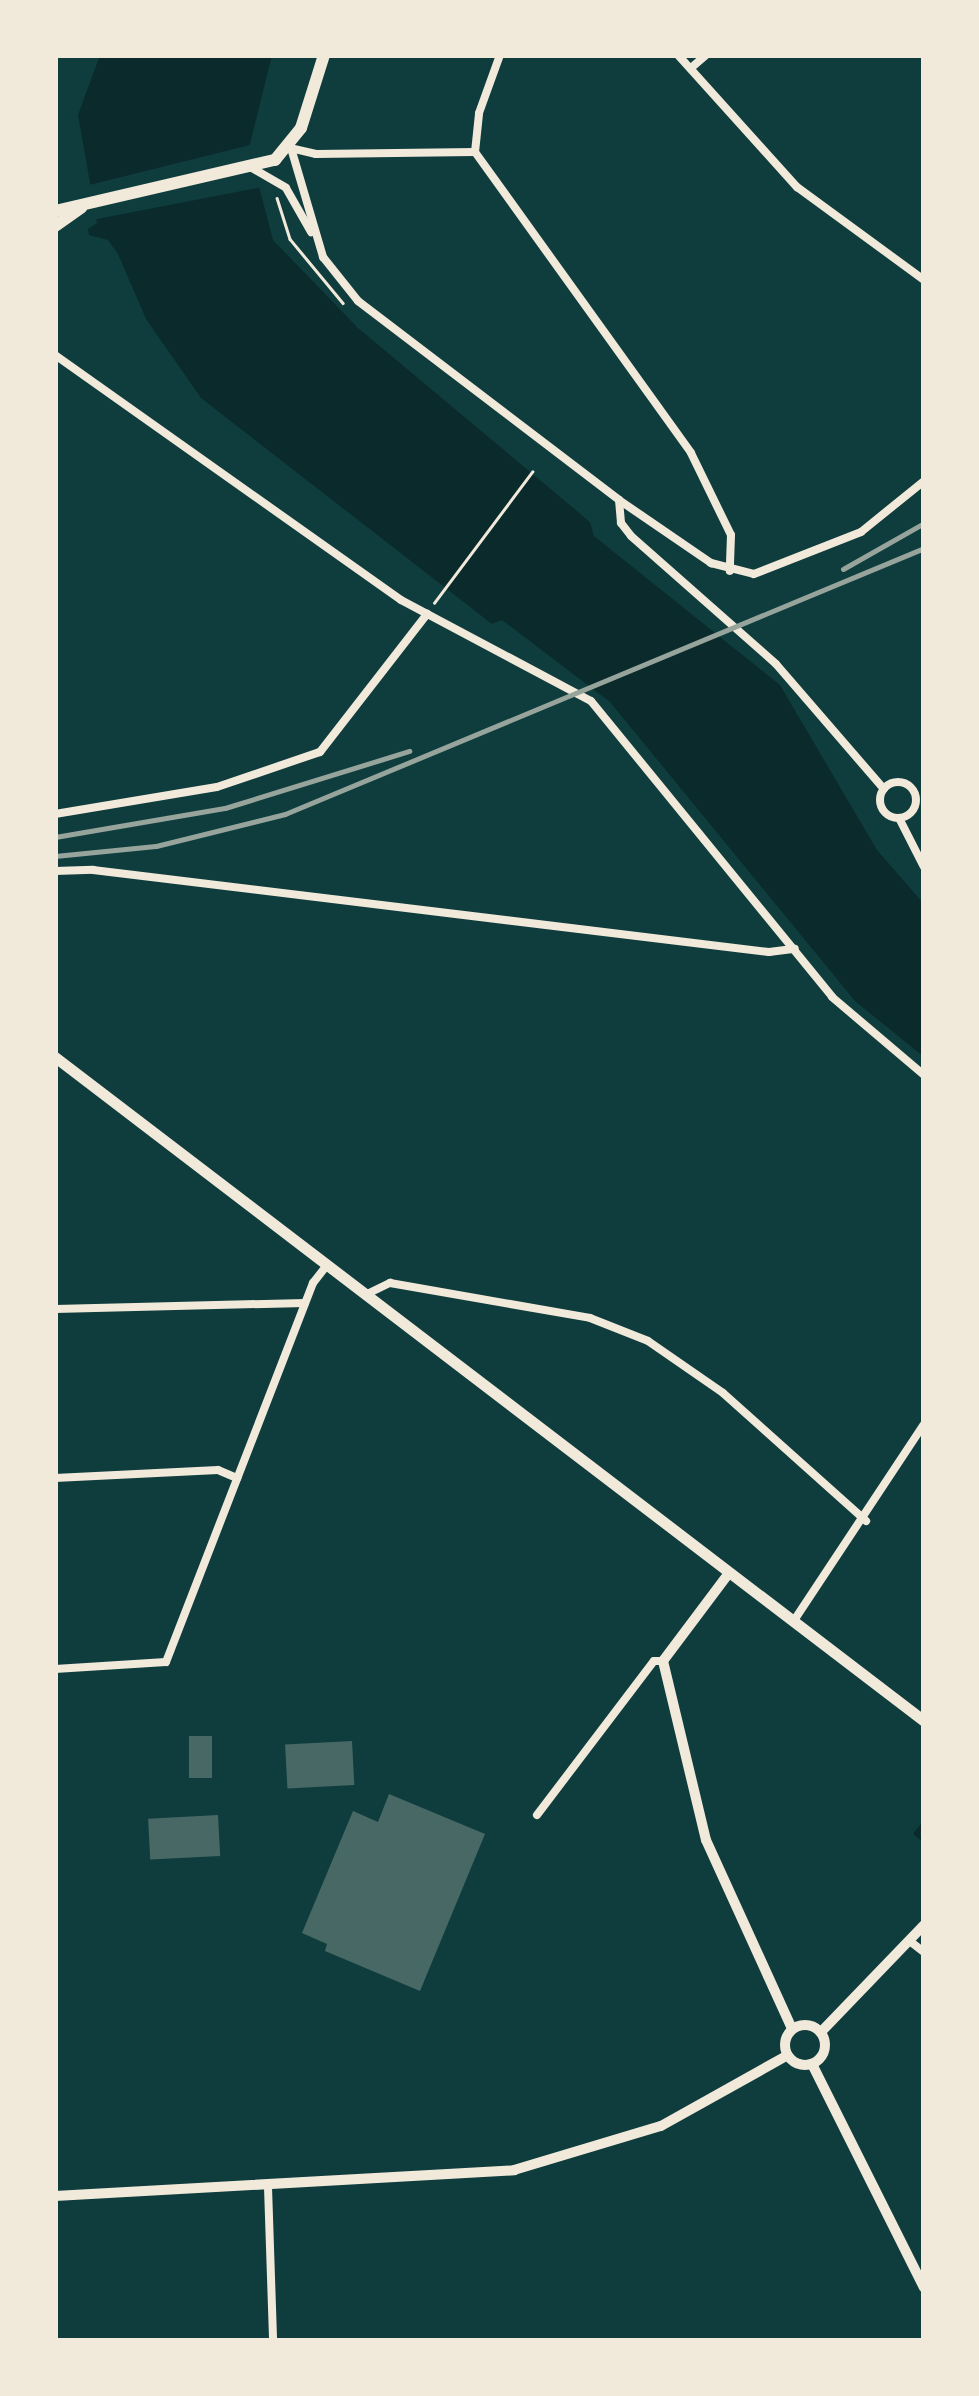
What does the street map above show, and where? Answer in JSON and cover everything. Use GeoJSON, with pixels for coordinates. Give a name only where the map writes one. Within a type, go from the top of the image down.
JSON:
{"type":"FeatureCollection","features":[{"type":"Feature","properties":{"kind":"main road"},"geometry":{"type":"LineString","coordinates":[[55,226],[61,211],[247,166],[270,169],[291,148],[324,55]]}},
{"type":"Feature","properties":{"kind":"main road"},"geometry":{"type":"LineString","coordinates":[[55,1057],[924,1721]]}},
{"type":"Feature","properties":{"kind":"street"},"geometry":{"type":"LineString","coordinates":[[500,55],[478,112],[475,152],[691,452],[730,535],[730,571]]}},
{"type":"Feature","properties":{"kind":"street"},"geometry":{"type":"LineString","coordinates":[[678,55],[798,187],[924,280]]}},
{"type":"Feature","properties":{"kind":"street"},"geometry":{"type":"LineString","coordinates":[[691,68],[706,55]]}},
{"type":"Feature","properties":{"kind":"street"},"geometry":{"type":"LineString","coordinates":[[475,152],[316,154],[291,148],[322,257],[358,301],[619,500],[730,571],[773,569],[870,526],[924,481]]}},
{"type":"Feature","properties":{"kind":"street"},"geometry":{"type":"LineString","coordinates":[[270,169],[314,236]]}},
{"type":"Feature","properties":{"kind":"street"},"geometry":{"type":"LineString","coordinates":[[55,355],[427,614],[574,690],[615,725],[860,1027],[924,1075]]}},
{"type":"Feature","properties":{"kind":"street"},"geometry":{"type":"LineString","coordinates":[[619,500],[621,523],[631,536],[776,664],[884,789],[884,810],[899,818],[924,867]]}},
{"type":"Feature","properties":{"kind":"street"},"geometry":{"type":"LineString","coordinates":[[55,814],[217,787],[320,752],[427,614]]}},
{"type":"Feature","properties":{"kind":"street"},"geometry":{"type":"LineString","coordinates":[[884,789],[903,782],[919,791],[913,809],[899,818]]}},
{"type":"Feature","properties":{"kind":"street"},"geometry":{"type":"LineString","coordinates":[[55,871],[93,870],[769,952],[795,949]]}},
{"type":"Feature","properties":{"kind":"street"},"geometry":{"type":"LineString","coordinates":[[55,1669],[166,1662],[305,1303],[326,1266]]}},
{"type":"Feature","properties":{"kind":"street"},"geometry":{"type":"LineString","coordinates":[[365,1295],[390,1283],[590,1318],[648,1341],[722,1393],[866,1520]]}},
{"type":"Feature","properties":{"kind":"street"},"geometry":{"type":"LineString","coordinates":[[55,1310],[305,1303]]}},
{"type":"Feature","properties":{"kind":"street"},"geometry":{"type":"LineString","coordinates":[[793,1622],[866,1520],[924,1424]]}},
{"type":"Feature","properties":{"kind":"street"},"geometry":{"type":"LineString","coordinates":[[55,1478],[218,1470],[237,1478]]}},
{"type":"Feature","properties":{"kind":"street"},"geometry":{"type":"LineString","coordinates":[[663,1661],[729,1573]]}},
{"type":"Feature","properties":{"kind":"street"},"geometry":{"type":"LineString","coordinates":[[537,1815],[654,1661],[663,1661]]}},
{"type":"Feature","properties":{"kind":"street"},"geometry":{"type":"LineString","coordinates":[[663,1661],[706,1840],[792,2029],[788,2055]]}},
{"type":"Feature","properties":{"kind":"street"},"geometry":{"type":"LineString","coordinates":[[821,2032],[924,1925]]}},
{"type":"Feature","properties":{"kind":"street"},"geometry":{"type":"LineString","coordinates":[[911,1942],[924,1952]]}},
{"type":"Feature","properties":{"kind":"street"},"geometry":{"type":"LineString","coordinates":[[792,2029],[804,2025],[821,2032]]}},
{"type":"Feature","properties":{"kind":"street"},"geometry":{"type":"LineString","coordinates":[[812,2064],[824,2050],[821,2032]]}},
{"type":"Feature","properties":{"kind":"street"},"geometry":{"type":"LineString","coordinates":[[55,2196],[458,2178],[591,2152],[661,2126],[788,2055],[812,2064],[924,2288]]}},
{"type":"Feature","properties":{"kind":"street"},"geometry":{"type":"LineString","coordinates":[[268,2186],[273,2341]]}},
{"type":"Feature","properties":{"kind":"path"},"geometry":{"type":"LineString","coordinates":[[434,603],[532,472]]}},
{"type":"Feature","properties":{"kind":"water"},"geometry":{"type":"Polygon","coordinates":[[[100,55],[272,55],[249,148],[273,240],[358,328],[590,522],[594,536],[780,685],[877,850],[924,904],[924,1057],[855,1001],[610,702],[502,620],[492,624],[201,398],[146,319],[118,254],[108,240],[89,235],[88,229],[97,223],[78,115],[100,55]]]}},
{"type":"Feature","properties":{"kind":"pier"},"geometry":{"type":"Polygon","coordinates":[[[254,144],[262,187],[92,220],[85,186],[254,144]]]}},
{"type":"Feature","properties":{"kind":"building"},"geometry":{"type":"Polygon","coordinates":[[[189,1736],[212,1736],[212,1778],[189,1778],[189,1736]]]}},
{"type":"Feature","properties":{"kind":"building"},"geometry":{"type":"Polygon","coordinates":[[[352,1741],[354,1785],[287,1788],[285,1745],[352,1741]]]}},
{"type":"Feature","properties":{"kind":"building"},"geometry":{"type":"Polygon","coordinates":[[[389,1794],[485,1834],[420,1991],[325,1951],[327,1944],[302,1933],[353,1811],[378,1822],[389,1794]]]}},
{"type":"Feature","properties":{"kind":"building"},"geometry":{"type":"Polygon","coordinates":[[[218,1815],[220,1856],[150,1860],[148,1819],[218,1815]]]}},
{"type":"Feature","properties":{"kind":"waterway"},"geometry":{"type":"LineString","coordinates":[[924,1823],[916,1833],[924,1840]]}},
{"type":"Feature","properties":{"kind":"railway"},"geometry":{"type":"LineString","coordinates":[[843,569],[924,523]]}},
{"type":"Feature","properties":{"kind":"railway"},"geometry":{"type":"LineString","coordinates":[[55,856],[156,846],[285,814],[924,548]]}},
{"type":"Feature","properties":{"kind":"railway"},"geometry":{"type":"LineString","coordinates":[[55,837],[225,808],[409,751]]}}]}
